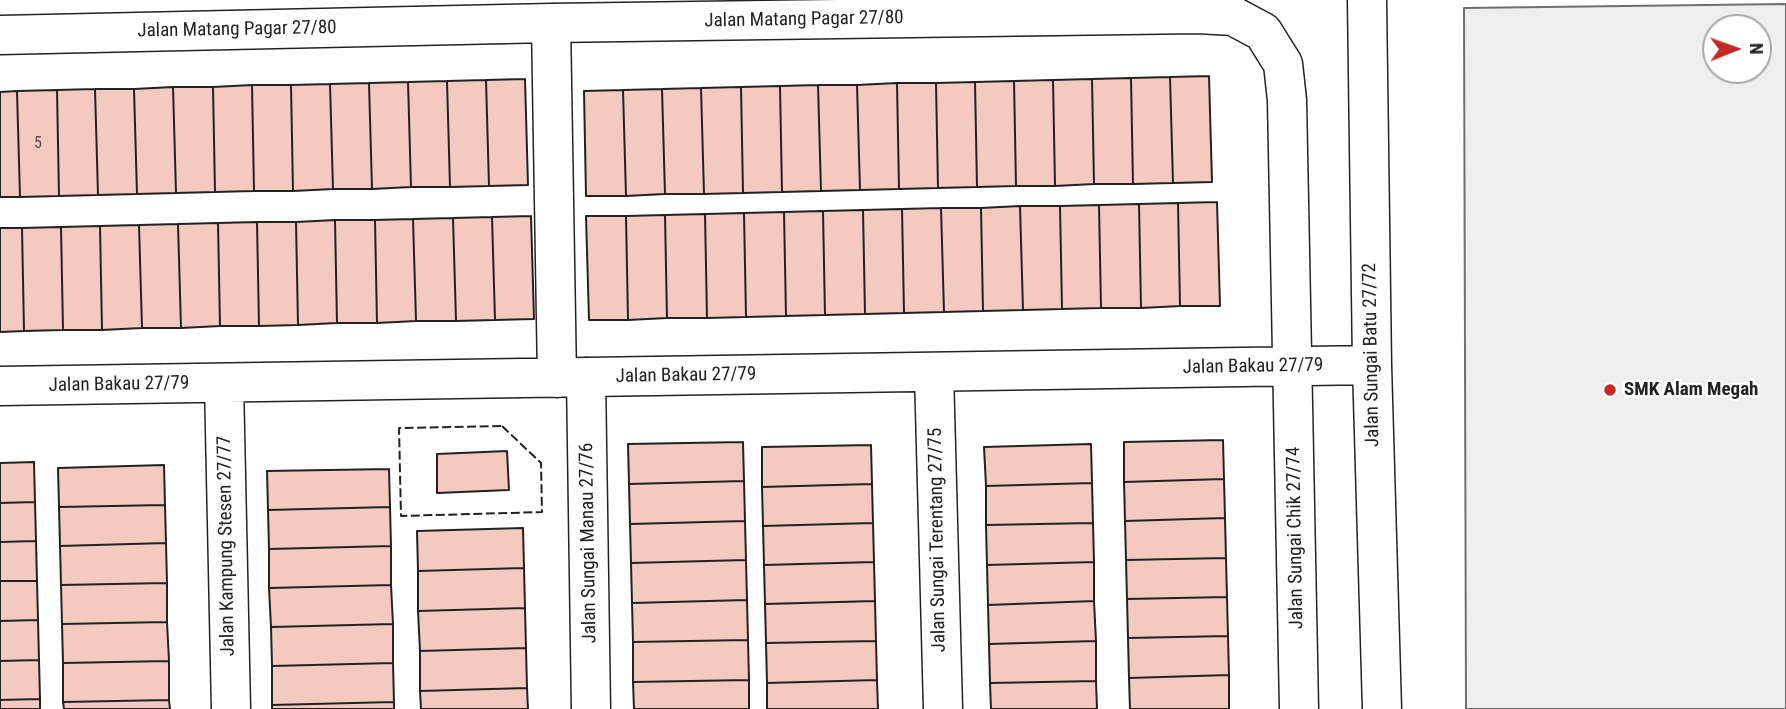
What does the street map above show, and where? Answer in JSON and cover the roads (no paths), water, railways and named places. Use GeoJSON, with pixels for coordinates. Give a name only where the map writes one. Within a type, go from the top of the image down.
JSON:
{"type":"FeatureCollection","features":[{"type":"Feature","properties":{"kind":"street","name":"Jalan Sungai Batu 27/72"},"geometry":{"type":"LineString","coordinates":[[1367,0],[1372,365],[1382,709]]}},
{"type":"Feature","properties":{"kind":"street","name":"Jalan Matang Pagar 27/80"},"geometry":{"type":"LineString","coordinates":[[0,35],[551,23],[1198,14],[1233,16],[1263,32],[1283,64],[1287,100],[1292,366]]}},
{"type":"Feature","properties":{"kind":"street","name":"Jalan Sungai Manau 27/76"},"geometry":{"type":"LineString","coordinates":[[551,23],[592,709]]}},
{"type":"Feature","properties":{"kind":"street","name":"Jalan Bakau 27/79"},"geometry":{"type":"LineString","coordinates":[[0,386],[1372,365]]}},
{"type":"Feature","properties":{"kind":"street","name":"Jalan Sungai Chik 27/74"},"geometry":{"type":"LineString","coordinates":[[1292,366],[1299,709]]}},
{"type":"Feature","properties":{"kind":"street","name":"Jalan Sungai Terentang 27/75"},"geometry":{"type":"LineString","coordinates":[[934,372],[943,709]]}},
{"type":"Feature","properties":{"kind":"street","name":"Jalan Kampung Stesen 27/77"},"geometry":{"type":"LineString","coordinates":[[223,383],[230,709]]}},
{"type":"Feature","properties":{"kind":"place","name":"SMK Alam Megah"},"geometry":{"type":"Point","coordinates":[1610,390]}}]}
